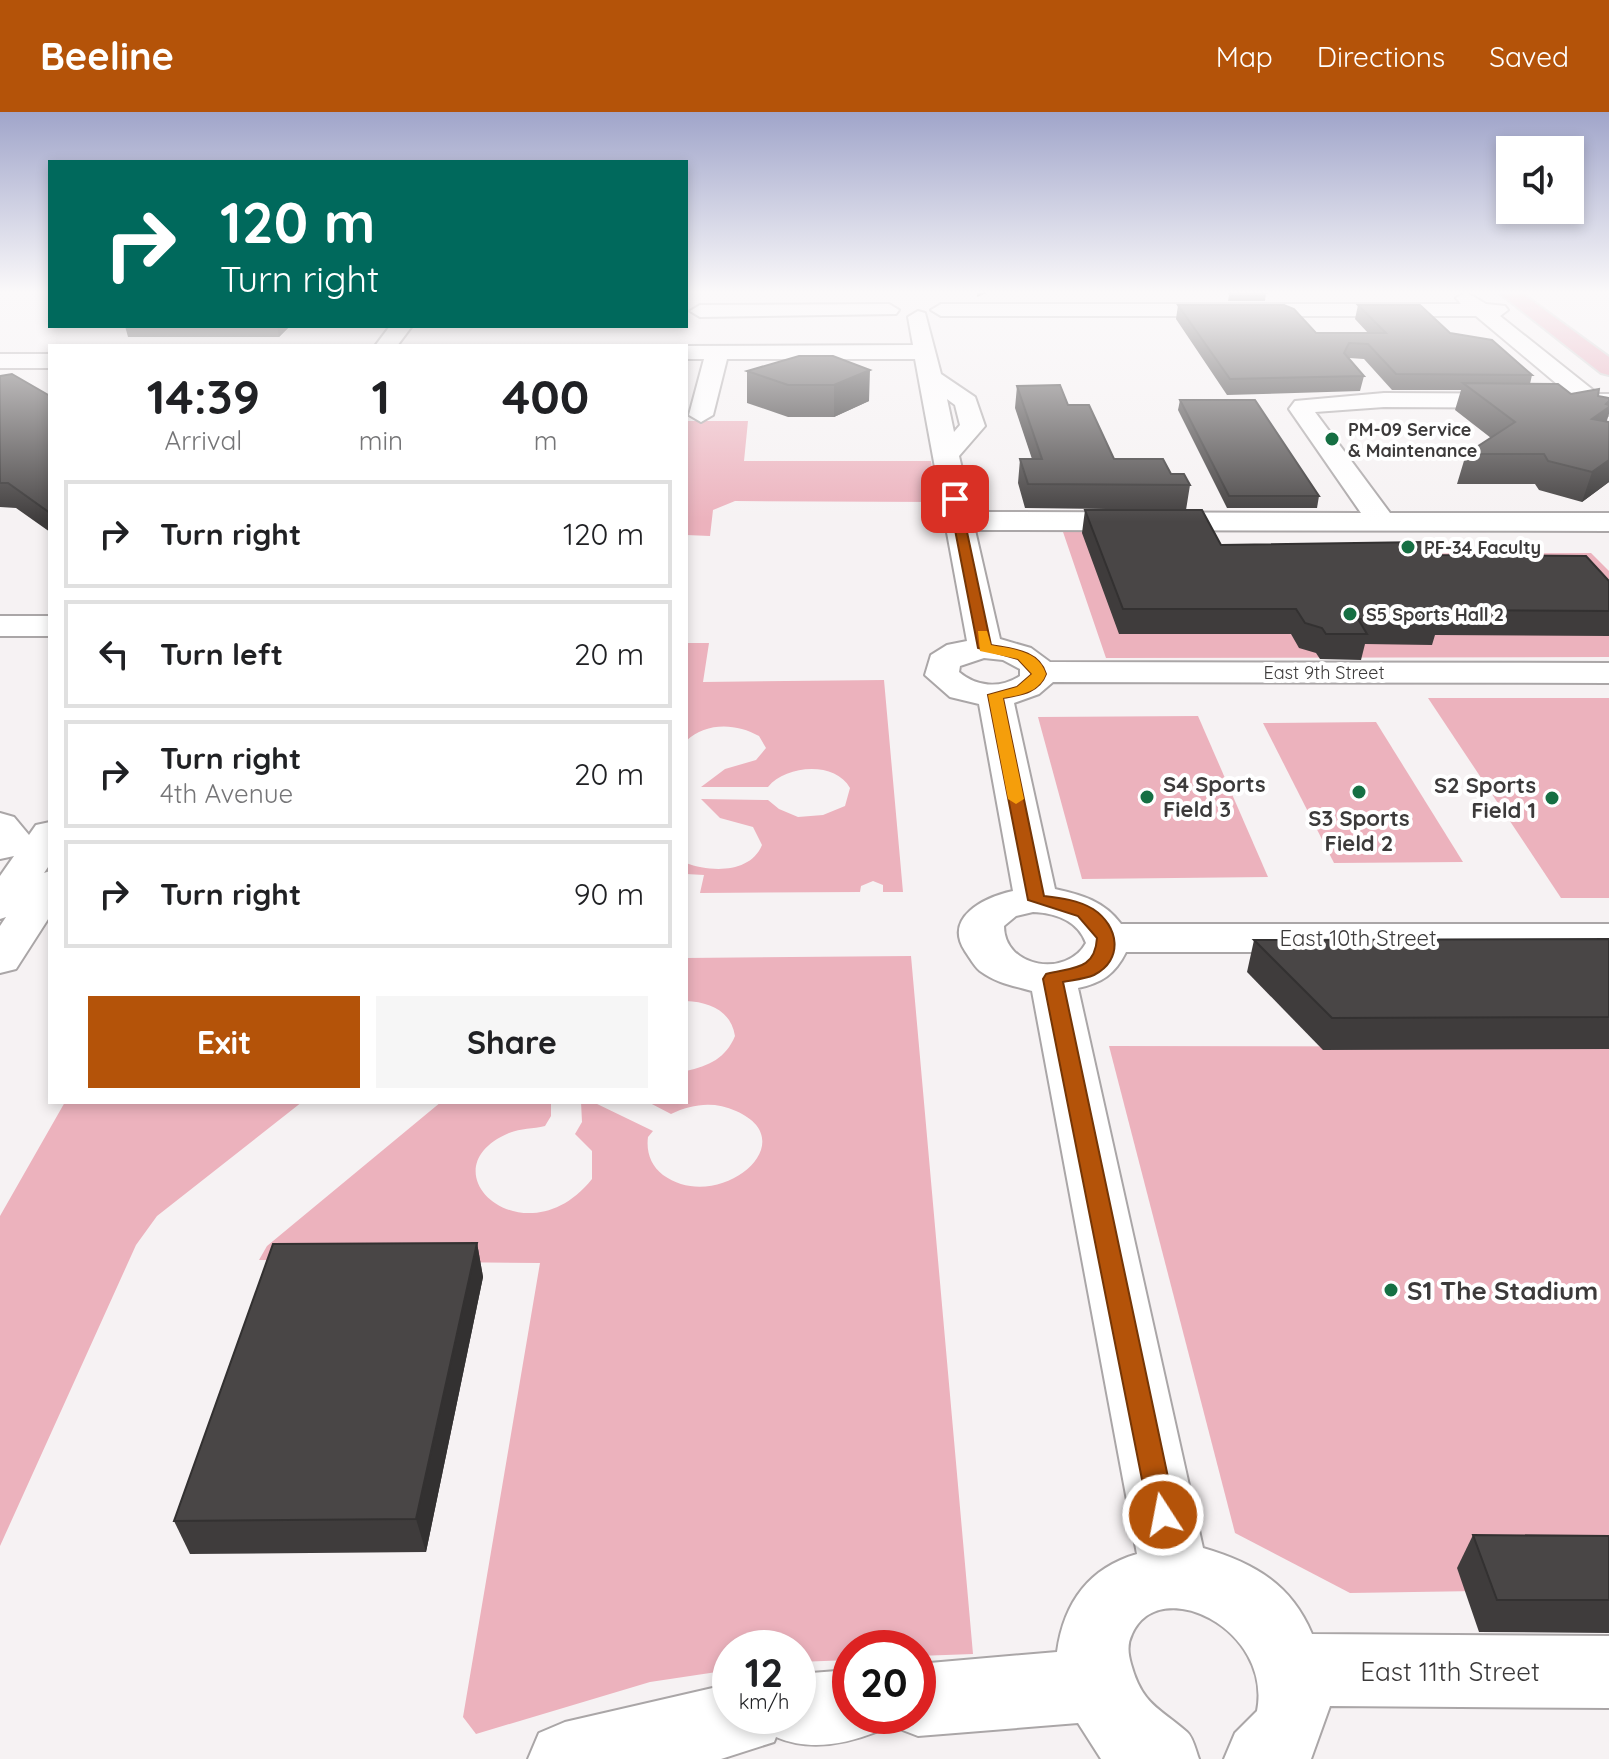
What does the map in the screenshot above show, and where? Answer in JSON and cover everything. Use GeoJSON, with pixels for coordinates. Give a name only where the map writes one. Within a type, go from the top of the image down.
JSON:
{"type":"FeatureCollection","features":[{"type":"Feature","properties":{"kind":"street"},"geometry":{"type":"LineString","coordinates":[[701,415],[712,369]]}},
{"type":"Feature","properties":{"kind":"street"},"geometry":{"type":"LineString","coordinates":[[928,369],[985,648]]}},
{"type":"Feature","properties":{"kind":"street"},"geometry":{"type":"LineString","coordinates":[[1566,369],[1605,404]]}},
{"type":"Feature","properties":{"kind":"street"},"geometry":{"type":"LineString","coordinates":[[1364,377],[1384,400]]}},
{"type":"Feature","properties":{"kind":"street"},"geometry":{"type":"LineString","coordinates":[[1381,521],[1301,409],[1318,403],[1384,400],[1605,404]]}},
{"type":"Feature","properties":{"kind":"street"},"geometry":{"type":"LineString","coordinates":[[959,521],[1609,522]]}},
{"type":"Feature","properties":{"kind":"street"},"geometry":{"type":"LineString","coordinates":[[0,612],[48,612]]}},
{"type":"Feature","properties":{"kind":"street"},"geometry":{"type":"LineString","coordinates":[[0,626],[48,626]]}},
{"type":"Feature","properties":{"kind":"street"},"geometry":{"type":"LineString","coordinates":[[985,648],[1022,655],[1038,672],[1037,680],[1031,686],[995,695],[955,687],[941,671],[950,656],[985,648]]}},
{"type":"Feature","properties":{"kind":"street","name":"East 9th Street"},"geometry":{"type":"LineString","coordinates":[[1038,672],[1609,673]]}},
{"type":"Feature","properties":{"kind":"street"},"geometry":{"type":"LineString","coordinates":[[995,695],[1036,900]]}},
{"type":"Feature","properties":{"kind":"street"},"geometry":{"type":"LineString","coordinates":[[0,906],[20,848],[48,827]]}},
{"type":"Feature","properties":{"kind":"street"},"geometry":{"type":"LineString","coordinates":[[0,959],[20,848]]}},
{"type":"Feature","properties":{"kind":"street"},"geometry":{"type":"LineString","coordinates":[[1036,900],[1061,903],[1085,912],[1097,921],[1107,938],[1106,954],[1098,964],[1078,974],[1053,979],[1033,977],[1007,968],[988,955],[981,944],[982,922],[990,913],[1017,901],[1036,900]]}},
{"type":"Feature","properties":{"kind":"street","name":"East 10th Street"},"geometry":{"type":"LineString","coordinates":[[1107,938],[1609,938]]}},
{"type":"Feature","properties":{"kind":"street"},"geometry":{"type":"LineString","coordinates":[[1053,979],[1175,1574]]}},
{"type":"Feature","properties":{"kind":"street"},"geometry":{"type":"LineString","coordinates":[[1162,1759],[1130,1737],[1110,1712],[1097,1685],[1092,1656],[1096,1630],[1108,1607],[1125,1590],[1147,1579],[1175,1574],[1227,1588],[1252,1605],[1273,1627],[1287,1653],[1294,1710],[1285,1734],[1261,1759]]}},
{"type":"Feature","properties":{"kind":"street","name":"East 11th Street"},"geometry":{"type":"LineString","coordinates":[[1291,1670],[1609,1672]]}},
{"type":"Feature","properties":{"kind":"street"},"geometry":{"type":"LineString","coordinates":[[936,1698],[1097,1685]]}},
{"type":"Feature","properties":{"kind":"street"},"geometry":{"type":"LineString","coordinates":[[565,1759],[712,1724]]}},
{"type":"Feature","properties":{"kind":"shaded area"},"geometry":{"type":"Polygon","coordinates":[[[688,421],[748,421],[744,461],[931,461],[938,502],[735,501],[713,510],[710,536],[688,535],[688,421]]]}},
{"type":"Feature","properties":{"kind":"shaded area","name":"S5 Sports Hall 2"},"geometry":{"type":"Polygon","coordinates":[[[1062,529],[1203,529],[1217,554],[1591,553],[1609,571],[1609,657],[1106,658],[1062,529]]]}},
{"type":"Feature","properties":{"kind":"shaded area"},"geometry":{"type":"Polygon","coordinates":[[[688,643],[709,643],[703,682],[884,680],[903,892],[883,892],[883,885],[873,881],[861,886],[860,892],[700,893],[704,875],[688,874],[688,864],[717,869],[739,866],[756,854],[762,845],[753,827],[720,818],[701,799],[768,800],[779,809],[798,817],[823,815],[845,806],[850,788],[833,773],[810,769],[786,774],[768,787],[701,787],[725,769],[756,760],[766,748],[759,736],[731,727],[721,726],[688,740],[688,643]]]}},
{"type":"Feature","properties":{"kind":"shaded area","name":"S2 Sports Field 1"},"geometry":{"type":"Polygon","coordinates":[[[1428,698],[1609,698],[1609,898],[1561,898],[1428,698]]]}},
{"type":"Feature","properties":{"kind":"shaded area","name":"S4 Sports Field 3"},"geometry":{"type":"Polygon","coordinates":[[[1198,716],[1268,877],[1082,879],[1038,717],[1198,716]]]}},
{"type":"Feature","properties":{"kind":"shaded area","name":"S3 Sports Field 2"},"geometry":{"type":"Polygon","coordinates":[[[1376,722],[1463,862],[1334,863],[1263,723],[1376,722]]]}},
{"type":"Feature","properties":{"kind":"shaded area"},"geometry":{"type":"Polygon","coordinates":[[[911,956],[973,1654],[936,1655],[936,1630],[832,1630],[832,1661],[816,1661],[816,1630],[712,1630],[712,1673],[650,1682],[476,1734],[463,1717],[540,1263],[259,1260],[267,1246],[439,1104],[551,1104],[551,1116],[545,1126],[509,1133],[485,1149],[476,1168],[479,1186],[493,1201],[513,1211],[539,1212],[566,1203],[592,1179],[592,1151],[575,1134],[582,1122],[581,1104],[597,1104],[653,1131],[648,1137],[649,1153],[652,1163],[663,1175],[685,1185],[708,1186],[729,1181],[747,1170],[759,1155],[762,1140],[756,1124],[736,1111],[720,1106],[695,1106],[671,1114],[652,1104],[688,1104],[688,1070],[716,1060],[727,1050],[735,1036],[724,1014],[703,1003],[688,1001],[688,958],[911,956]]]}},
{"type":"Feature","properties":{"kind":"shaded area","name":"S1 The Stadium"},"geometry":{"type":"Polygon","coordinates":[[[1109,1046],[1609,1047],[1609,1589],[1350,1593],[1235,1533],[1109,1046]]]}},
{"type":"Feature","properties":{"kind":"shaded area"},"geometry":{"type":"Polygon","coordinates":[[[64,1104],[299,1104],[157,1216],[136,1245],[0,1546],[0,1216],[64,1104]]]}},
{"type":"Feature","properties":{"kind":"building"},"geometry":{"type":"Polygon","coordinates":[[[1223,369],[1358,369],[1364,376],[1230,379],[1223,369]]]}},
{"type":"Feature","properties":{"kind":"building"},"geometry":{"type":"Polygon","coordinates":[[[1391,369],[1525,369],[1532,375],[1396,374],[1391,369]]]}},
{"type":"Feature","properties":{"kind":"building"},"geometry":{"type":"Polygon","coordinates":[[[870,370],[834,385],[788,385],[747,371],[870,370]]]}},
{"type":"Feature","properties":{"kind":"building"},"geometry":{"type":"Polygon","coordinates":[[[12,374],[48,395],[48,512],[8,483],[0,483],[0,376],[12,374]]]}},
{"type":"Feature","properties":{"kind":"building"},"geometry":{"type":"Polygon","coordinates":[[[1463,383],[1558,384],[1571,394],[1599,389],[1598,396],[1609,398],[1606,404],[1609,407],[1592,419],[1609,422],[1609,460],[1592,472],[1548,461],[1544,454],[1466,454],[1515,422],[1463,383]]]}},
{"type":"Feature","properties":{"kind":"building"},"geometry":{"type":"Polygon","coordinates":[[[1060,385],[1068,405],[1089,405],[1114,459],[1163,459],[1171,474],[1184,474],[1190,485],[1028,484],[1020,459],[1042,459],[1017,386],[1060,385]]]}},
{"type":"Feature","properties":{"kind":"building"},"geometry":{"type":"Polygon","coordinates":[[[1180,400],[1255,400],[1319,496],[1229,496],[1180,400]]]}},
{"type":"Feature","properties":{"kind":"building"},"geometry":{"type":"Polygon","coordinates":[[[1085,510],[1202,510],[1221,545],[1424,542],[1434,555],[1586,556],[1609,581],[1609,611],[1432,610],[1439,619],[1358,619],[1367,634],[1326,634],[1322,628],[1305,623],[1296,609],[1123,609],[1085,510]]]}},
{"type":"Feature","properties":{"kind":"building"},"geometry":{"type":"Polygon","coordinates":[[[1609,939],[1609,1017],[1332,1018],[1254,940],[1609,939]]]}},
{"type":"Feature","properties":{"kind":"building"},"geometry":{"type":"Polygon","coordinates":[[[477,1243],[416,1519],[174,1521],[273,1244],[477,1243]]]}},
{"type":"Feature","properties":{"kind":"building"},"geometry":{"type":"Polygon","coordinates":[[[1473,1535],[1609,1536],[1609,1600],[1497,1600],[1473,1535]]]}},
{"type":"Feature","properties":{"kind":"slow traffic"},"geometry":{"type":"LineString","coordinates":[[982,634],[985,648],[1022,655],[1037,667],[1039,674],[1031,686],[1021,691],[995,695],[1016,799]]}},
{"type":"Feature","properties":{"kind":"place","name":"PM-09 Service & Maintenance"},"geometry":{"type":"Point","coordinates":[1332,439]}},
{"type":"Feature","properties":{"kind":"place","name":"PF-34 Faculty"},"geometry":{"type":"Point","coordinates":[1408,547]}},
{"type":"Feature","properties":{"kind":"place","name":"S5 Sports Hall 2"},"geometry":{"type":"Point","coordinates":[1350,614]}},
{"type":"Feature","properties":{"kind":"place","name":"S3 Sports Field 2"},"geometry":{"type":"Point","coordinates":[1359,792]}},
{"type":"Feature","properties":{"kind":"place","name":"S4 Sports Field 3"},"geometry":{"type":"Point","coordinates":[1147,797]}},
{"type":"Feature","properties":{"kind":"place","name":"S2 Sports Field 1"},"geometry":{"type":"Point","coordinates":[1552,798]}},
{"type":"Feature","properties":{"kind":"place","name":"S1 The Stadium"},"geometry":{"type":"Point","coordinates":[1391,1290]}},
{"type":"Feature","properties":{"kind":"route"},"geometry":{"type":"LineString","coordinates":[[955,499],[985,648],[1022,655],[1037,667],[1039,674],[1031,686],[1021,691],[995,695],[1036,900],[1053,901],[1085,912],[1097,921],[1107,938],[1106,954],[1098,964],[1086,972],[1053,979],[1163,1515]]}}]}
